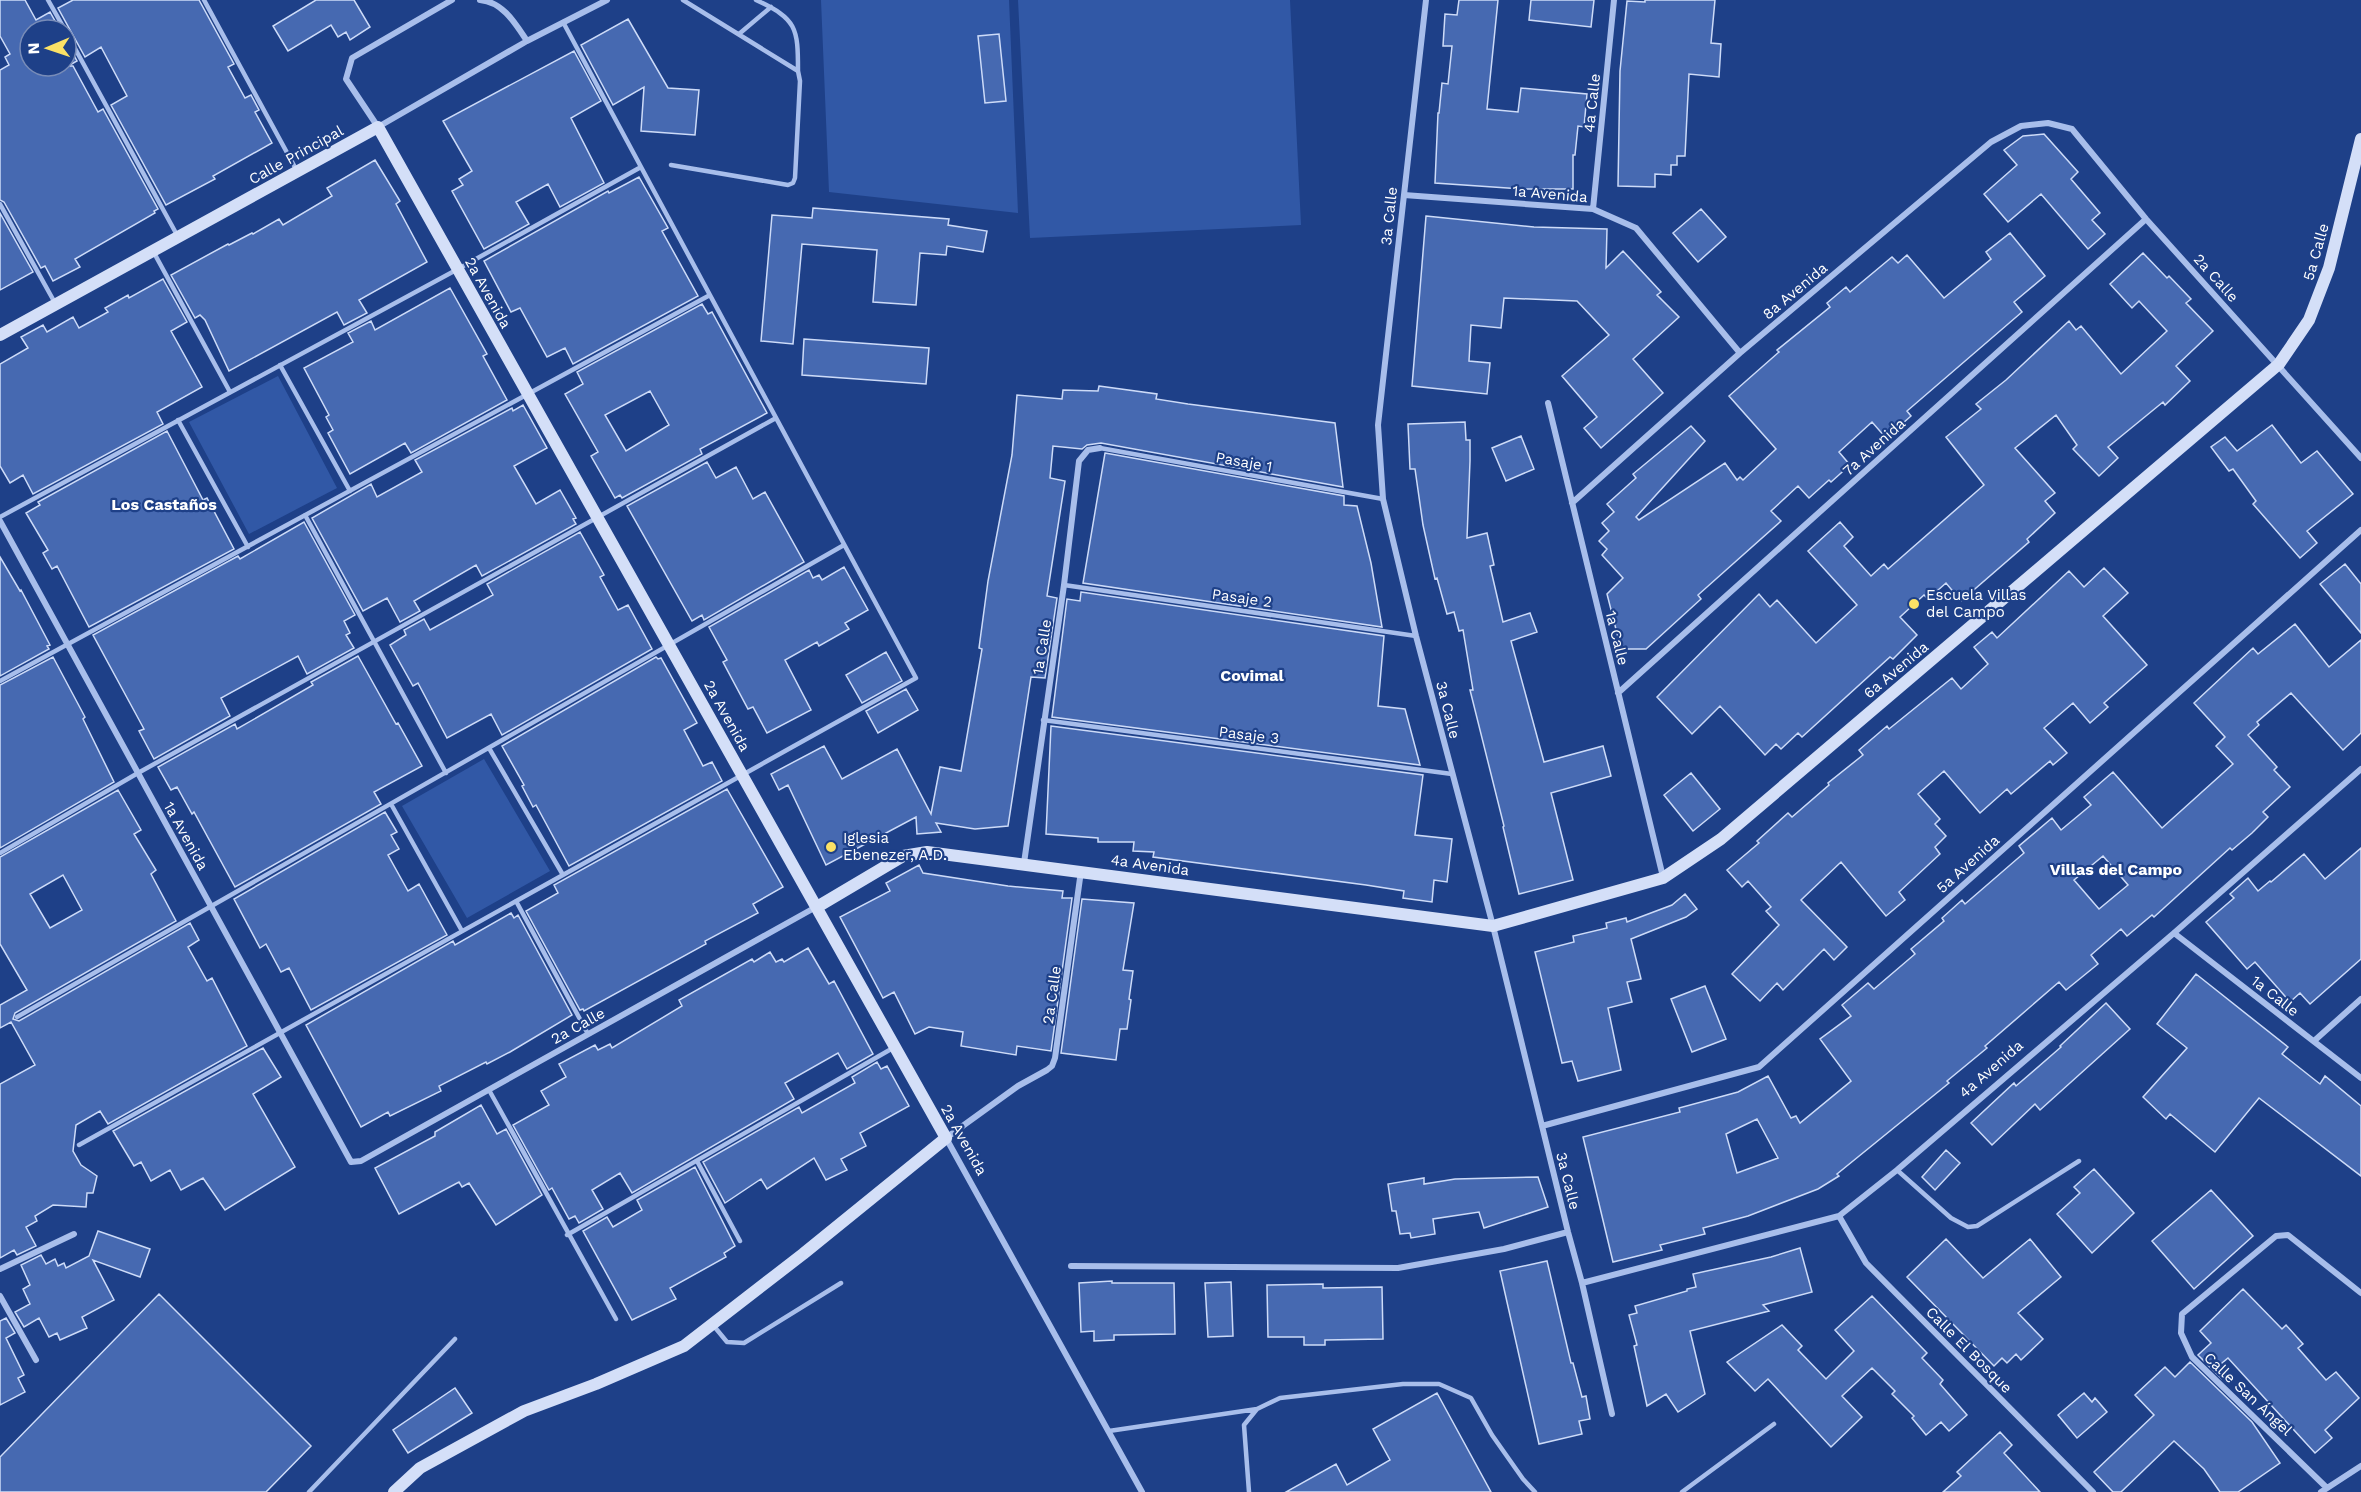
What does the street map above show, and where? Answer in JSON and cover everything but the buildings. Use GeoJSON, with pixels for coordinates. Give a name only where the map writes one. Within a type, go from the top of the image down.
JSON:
{"type":"FeatureCollection","features":[{"type":"Feature","properties":{"kind":"street","name":"2a Avenida"},"geometry":{"type":"LineString","coordinates":[[452,0],[352,58],[346,79],[378,127],[458,269],[946,1137],[1142,1492]]}},
{"type":"Feature","properties":{"kind":"street"},"geometry":{"type":"LineString","coordinates":[[480,0],[493,1],[500,7],[513,19],[526,41]]}},
{"type":"Feature","properties":{"kind":"street","name":"Calle Principal"},"geometry":{"type":"LineString","coordinates":[[0,335],[378,127],[526,41],[607,0]]}},
{"type":"Feature","properties":{"kind":"street","name":"3a Calle"},"geometry":{"type":"LineString","coordinates":[[1426,0],[1378,424],[1383,499],[1416,636],[1493,926],[1582,1283],[1612,1414]]}},
{"type":"Feature","properties":{"kind":"street","name":"4a Calle"},"geometry":{"type":"LineString","coordinates":[[1593,209],[1614,0]]}},
{"type":"Feature","properties":{"kind":"street","name":"2a Calle"},"geometry":{"type":"LineString","coordinates":[[2048,123],[2072,129],[2146,219],[2279,364],[2361,458]]}},
{"type":"Feature","properties":{"kind":"street","name":"8a Avenida"},"geometry":{"type":"LineString","coordinates":[[1572,503],[1740,353],[1991,142],[2021,126],[2048,123]]}},
{"type":"Feature","properties":{"kind":"street","name":"5a Calle"},"geometry":{"type":"LineString","coordinates":[[2279,364],[2309,320],[2329,268],[2361,140]]}},
{"type":"Feature","properties":{"kind":"street","name":"1a Avenida"},"geometry":{"type":"LineString","coordinates":[[1404,195],[1593,209],[1636,228],[1740,353]]}},
{"type":"Feature","properties":{"kind":"street","name":"7a Avenida"},"geometry":{"type":"LineString","coordinates":[[1618,693],[2146,219]]}},
{"type":"Feature","properties":{"kind":"street","name":"6a Avenida"},"geometry":{"type":"LineString","coordinates":[[1493,926],[1663,878],[1721,839],[2279,364]]}},
{"type":"Feature","properties":{"kind":"street","name":"1a Calle"},"geometry":{"type":"LineString","coordinates":[[1548,404],[1663,878]]}},
{"type":"Feature","properties":{"kind":"street","name":"1a Calle"},"geometry":{"type":"LineString","coordinates":[[1024,863],[1064,585],[1079,461],[1088,450],[1100,448]]}},
{"type":"Feature","properties":{"kind":"street","name":"1a Avenida"},"geometry":{"type":"LineString","coordinates":[[0,519],[351,1162]]}},
{"type":"Feature","properties":{"kind":"street","name":"5a Avenida"},"geometry":{"type":"LineString","coordinates":[[1542,1126],[1759,1067],[2361,530]]}},
{"type":"Feature","properties":{"kind":"street","name":"4a Avenida"},"geometry":{"type":"LineString","coordinates":[[1582,1283],[1839,1216],[1897,1170],[2174,933],[2361,769]]}},
{"type":"Feature","properties":{"kind":"street","name":"4a Avenida"},"geometry":{"type":"LineString","coordinates":[[817,907],[903,856],[935,852],[1493,926]]}},
{"type":"Feature","properties":{"kind":"street","name":"2a Calle"},"geometry":{"type":"LineString","coordinates":[[946,1137],[1018,1086],[1052,1066],[1081,871]]}},
{"type":"Feature","properties":{"kind":"street","name":"2a Calle"},"geometry":{"type":"LineString","coordinates":[[351,1162],[361,1161],[817,907]]}},
{"type":"Feature","properties":{"kind":"street","name":"1a Calle"},"geometry":{"type":"LineString","coordinates":[[2174,933],[2361,1078]]}},
{"type":"Feature","properties":{"kind":"street"},"geometry":{"type":"LineString","coordinates":[[2314,1041],[2361,999]]}},
{"type":"Feature","properties":{"kind":"street"},"geometry":{"type":"LineString","coordinates":[[394,1492],[420,1468],[524,1411],[596,1384],[684,1346],[753,1294],[946,1137]]}},
{"type":"Feature","properties":{"kind":"street","name":"Calle El Bosque"},"geometry":{"type":"LineString","coordinates":[[1839,1216],[1866,1263],[2093,1492]]}},
{"type":"Feature","properties":{"kind":"street"},"geometry":{"type":"LineString","coordinates":[[1071,1266],[1398,1268],[1504,1249],[1568,1232]]}},
{"type":"Feature","properties":{"kind":"street"},"geometry":{"type":"LineString","coordinates":[[0,1269],[75,1234]]}},
{"type":"Feature","properties":{"kind":"street","name":"Calle San Ángel"},"geometry":{"type":"LineString","coordinates":[[2324,1490],[2192,1357],[2181,1333],[2182,1314],[2276,1236],[2288,1235],[2361,1293]]}},
{"type":"Feature","properties":{"kind":"street"},"geometry":{"type":"LineString","coordinates":[[0,1296],[36,1360]]}},
{"type":"Feature","properties":{"kind":"street"},"geometry":{"type":"LineString","coordinates":[[2324,1490],[2361,1466]]}},
{"type":"Feature","properties":{"kind":"lane"},"geometry":{"type":"LineString","coordinates":[[48,0],[58,18]]}},
{"type":"Feature","properties":{"kind":"lane"},"geometry":{"type":"LineString","coordinates":[[204,0],[297,171]]}},
{"type":"Feature","properties":{"kind":"lane"},"geometry":{"type":"LineString","coordinates":[[686,0],[798,71]]}},
{"type":"Feature","properties":{"kind":"lane"},"geometry":{"type":"LineString","coordinates":[[671,165],[788,185],[793,183],[800,81],[798,38],[790,20],[756,0]]}},
{"type":"Feature","properties":{"kind":"lane"},"geometry":{"type":"LineString","coordinates":[[739,34],[771,7]]}},
{"type":"Feature","properties":{"kind":"lane"},"geometry":{"type":"LineString","coordinates":[[79,1145],[916,678],[563,22]]}},
{"type":"Feature","properties":{"kind":"lane"},"geometry":{"type":"LineString","coordinates":[[78,55],[178,237]]}},
{"type":"Feature","properties":{"kind":"lane"},"geometry":{"type":"LineString","coordinates":[[0,519],[641,167]]}},
{"type":"Feature","properties":{"kind":"lane"},"geometry":{"type":"LineString","coordinates":[[0,204],[55,303]]}},
{"type":"Feature","properties":{"kind":"lane"},"geometry":{"type":"LineString","coordinates":[[153,251],[231,392]]}},
{"type":"Feature","properties":{"kind":"lane"},"geometry":{"type":"LineString","coordinates":[[0,681],[710,295]]}},
{"type":"Feature","properties":{"kind":"lane"},"geometry":{"type":"LineString","coordinates":[[280,365],[350,491]]}},
{"type":"Feature","properties":{"kind":"lane"},"geometry":{"type":"LineString","coordinates":[[0,853],[138,773],[776,418]]}},
{"type":"Feature","properties":{"kind":"lane"},"geometry":{"type":"LineString","coordinates":[[178,420],[248,546]]}},
{"type":"Feature","properties":{"kind":"lane","name":"Pasaje 1"},"geometry":{"type":"LineString","coordinates":[[1100,448],[1383,499]]}},
{"type":"Feature","properties":{"kind":"lane"},"geometry":{"type":"LineString","coordinates":[[305,515],[446,773]]}},
{"type":"Feature","properties":{"kind":"lane"},"geometry":{"type":"LineString","coordinates":[[17,1017],[844,545]]}},
{"type":"Feature","properties":{"kind":"lane","name":"Pasaje 2"},"geometry":{"type":"LineString","coordinates":[[1064,585],[1416,636]]}},
{"type":"Feature","properties":{"kind":"lane","name":"Pasaje 3"},"geometry":{"type":"LineString","coordinates":[[1043,720],[1452,774]]}},
{"type":"Feature","properties":{"kind":"lane"},"geometry":{"type":"LineString","coordinates":[[489,748],[563,875]]}},
{"type":"Feature","properties":{"kind":"lane"},"geometry":{"type":"LineString","coordinates":[[391,804],[462,931]]}},
{"type":"Feature","properties":{"kind":"lane"},"geometry":{"type":"LineString","coordinates":[[516,901],[588,1034]]}},
{"type":"Feature","properties":{"kind":"lane"},"geometry":{"type":"LineString","coordinates":[[567,1235],[895,1047]]}},
{"type":"Feature","properties":{"kind":"lane"},"geometry":{"type":"LineString","coordinates":[[489,1090],[567,1235],[616,1319]]}},
{"type":"Feature","properties":{"kind":"lane"},"geometry":{"type":"LineString","coordinates":[[697,1161],[740,1241]]}},
{"type":"Feature","properties":{"kind":"lane"},"geometry":{"type":"LineString","coordinates":[[1897,1170],[1951,1218],[1968,1227],[1977,1226],[2079,1161]]}},
{"type":"Feature","properties":{"kind":"lane"},"geometry":{"type":"LineString","coordinates":[[712,1323],[727,1342],[744,1343],[841,1282]]}},
{"type":"Feature","properties":{"kind":"lane"},"geometry":{"type":"LineString","coordinates":[[309,1492],[455,1339]]}},
{"type":"Feature","properties":{"kind":"lane"},"geometry":{"type":"LineString","coordinates":[[1109,1431],[1257,1409],[1280,1398],[1403,1384],[1439,1384],[1470,1398],[1492,1435],[1535,1492]]}},
{"type":"Feature","properties":{"kind":"lane"},"geometry":{"type":"LineString","coordinates":[[1249,1492],[1244,1425],[1257,1409]]}},
{"type":"Feature","properties":{"kind":"lane"},"geometry":{"type":"LineString","coordinates":[[1682,1492],[1773,1424]]}},
{"type":"Feature","properties":{"kind":"shaded area"},"geometry":{"type":"Polygon","coordinates":[[[821,0],[1009,0],[1018,213],[829,192],[821,0]]]}},
{"type":"Feature","properties":{"kind":"shaded area"},"geometry":{"type":"Polygon","coordinates":[[[1018,0],[1290,0],[1301,225],[1030,238],[1018,0]]]}},
{"type":"Feature","properties":{"kind":"shaded area"},"geometry":{"type":"Polygon","coordinates":[[[278,376],[337,488],[249,534],[189,422],[278,376]]]}},
{"type":"Feature","properties":{"kind":"shaded area"},"geometry":{"type":"Polygon","coordinates":[[[484,759],[550,871],[467,918],[402,806],[484,759]]]}},
{"type":"Feature","properties":{"kind":"place","name":"Escuela Villas del Campo"},"geometry":{"type":"Point","coordinates":[1914,604]}},
{"type":"Feature","properties":{"kind":"place","name":"Iglesia Ebenezer, A.D."},"geometry":{"type":"Point","coordinates":[831,847]}},
{"type":"Feature","properties":{"kind":"district","name":"Los Castaños"},"geometry":{"type":"Point","coordinates":[164,504]}},
{"type":"Feature","properties":{"kind":"district","name":"Covimal"},"geometry":{"type":"Point","coordinates":[1252,675]}},
{"type":"Feature","properties":{"kind":"district","name":"Villas del Campo"},"geometry":{"type":"Point","coordinates":[2116,869]}}]}
